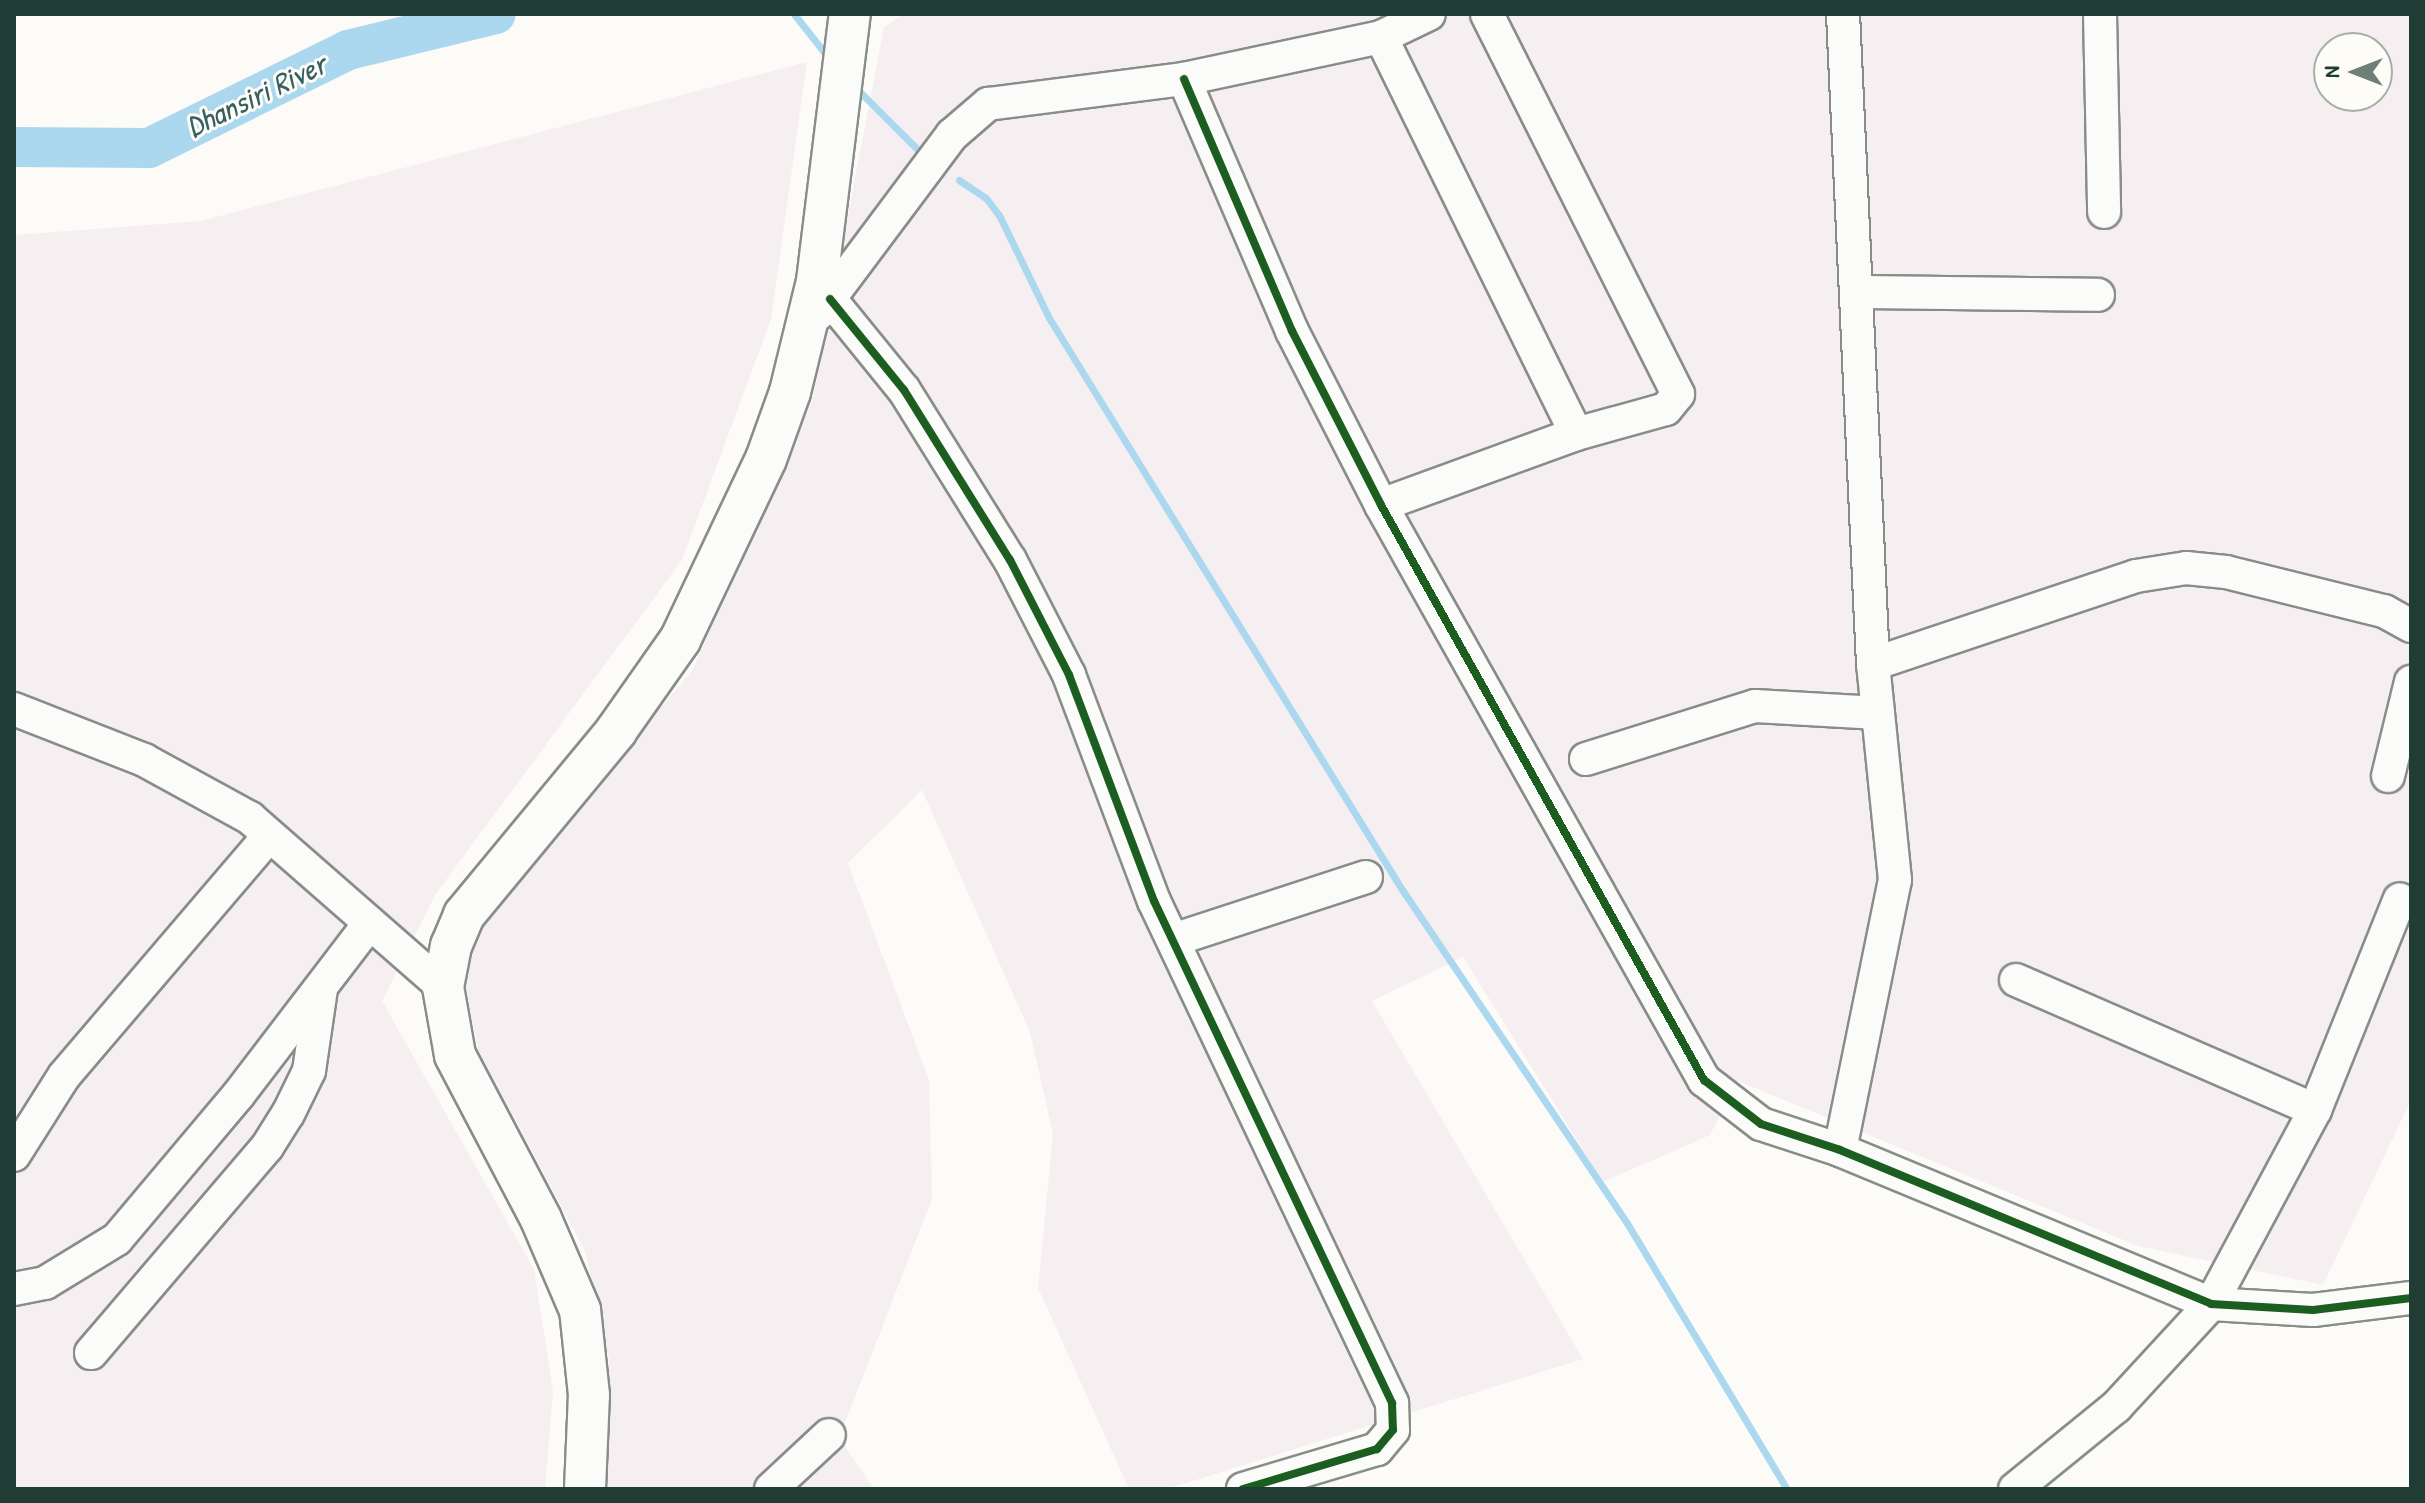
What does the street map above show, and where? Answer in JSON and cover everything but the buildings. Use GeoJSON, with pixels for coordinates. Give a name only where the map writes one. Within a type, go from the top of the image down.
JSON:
{"type":"FeatureCollection","features":[{"type":"Feature","properties":{"kind":"main road"},"geometry":{"type":"LineString","coordinates":[[585,1489],[589,1395],[580,1310],[541,1219],[455,1055],[443,987],[451,946],[464,915],[616,731],[680,640],[766,459],[819,313],[823,237],[850,14]]}},
{"type":"Feature","properties":{"kind":"street"},"geometry":{"type":"LineString","coordinates":[[1243,1489],[1377,1449],[1393,1430],[1394,1416],[1173,940],[1069,675],[1010,560],[904,390],[819,313],[952,135],[988,104],[1184,79],[1381,37],[1429,14]]}},
{"type":"Feature","properties":{"kind":"street"},"geometry":{"type":"LineString","coordinates":[[1381,505],[1576,434],[1666,409],[1675,402],[1676,383],[1487,14]]}},
{"type":"Feature","properties":{"kind":"street"},"geometry":{"type":"LineString","coordinates":[[1840,1150],[1895,880],[1873,664],[1859,292],[1843,14]]}},
{"type":"Feature","properties":{"kind":"street"},"geometry":{"type":"LineString","coordinates":[[2100,14],[2104,212]]}},
{"type":"Feature","properties":{"kind":"street"},"geometry":{"type":"LineString","coordinates":[[1381,37],[1576,434]]}},
{"type":"Feature","properties":{"kind":"street"},"geometry":{"type":"LineString","coordinates":[[1184,79],[1292,331],[1381,505],[1704,1080],[1761,1124],[1840,1150],[2211,1304],[2313,1310],[2411,1298]]}},
{"type":"Feature","properties":{"kind":"street"},"geometry":{"type":"LineString","coordinates":[[1859,292],[2098,295]]}},
{"type":"Feature","properties":{"kind":"street"},"geometry":{"type":"LineString","coordinates":[[1873,664],[2136,576],[2186,568],[2226,572],[2384,611],[2411,626]]}},
{"type":"Feature","properties":{"kind":"street"},"geometry":{"type":"LineString","coordinates":[[2388,776],[2411,682]]}},
{"type":"Feature","properties":{"kind":"street"},"geometry":{"type":"LineString","coordinates":[[1586,759],[1755,706],[1878,713]]}},
{"type":"Feature","properties":{"kind":"street"},"geometry":{"type":"LineString","coordinates":[[14,709],[144,760],[250,818],[443,987]]}},
{"type":"Feature","properties":{"kind":"street"},"geometry":{"type":"LineString","coordinates":[[14,1155],[64,1076],[269,836]]}},
{"type":"Feature","properties":{"kind":"street"},"geometry":{"type":"LineString","coordinates":[[1173,940],[1366,877]]}},
{"type":"Feature","properties":{"kind":"street"},"geometry":{"type":"LineString","coordinates":[[2015,1489],[2116,1407],[2211,1304],[2315,1110],[2400,899]]}},
{"type":"Feature","properties":{"kind":"street"},"geometry":{"type":"LineString","coordinates":[[14,1289],[45,1283],[117,1239],[369,924]]}},
{"type":"Feature","properties":{"kind":"street"},"geometry":{"type":"LineString","coordinates":[[2016,980],[2315,1110]]}},
{"type":"Feature","properties":{"kind":"street"},"geometry":{"type":"LineString","coordinates":[[91,1353],[267,1147],[288,1114],[309,1071],[321,987]]}},
{"type":"Feature","properties":{"kind":"street"},"geometry":{"type":"LineString","coordinates":[[771,1489],[829,1435]]}},
{"type":"Feature","properties":{"kind":"shaded area"},"geometry":{"type":"Polygon","coordinates":[[[903,14],[2411,14],[2411,1100],[2323,1285],[2138,1246],[1738,1081],[1710,1135],[1603,1182],[1463,957],[1372,1001],[1583,1359],[1167,1489],[1129,1489],[1038,1288],[1053,1134],[1030,1032],[922,790],[848,863],[929,1080],[932,1199],[839,1438],[874,1489],[600,1489],[609,1359],[585,1251],[478,1049],[463,973],[494,902],[692,671],[812,402],[884,27],[903,14]]]}},
{"type":"Feature","properties":{"kind":"shaded area"},"geometry":{"type":"Polygon","coordinates":[[[807,62],[771,319],[682,560],[435,895],[382,1001],[534,1269],[553,1391],[545,1489],[14,1489],[14,235],[201,221],[807,62]]]}},
{"type":"Feature","properties":{"kind":"waterway","name":"Dhansiri River"},"geometry":{"type":"LineString","coordinates":[[14,147],[149,148],[348,50],[496,14]]}},
{"type":"Feature","properties":{"kind":"waterway"},"geometry":{"type":"LineString","coordinates":[[794,14],[831,61]]}},
{"type":"Feature","properties":{"kind":"waterway"},"geometry":{"type":"LineString","coordinates":[[856,88],[925,157]]}},
{"type":"Feature","properties":{"kind":"waterway"},"geometry":{"type":"LineString","coordinates":[[959,180],[986,198],[999,215],[1049,318],[1401,888],[1627,1223],[1787,1489]]}},
{"type":"Feature","properties":{"kind":"cycle path"},"geometry":{"type":"LineString","coordinates":[[1184,79],[1292,331],[1381,505],[1704,1080],[1761,1124],[1840,1150],[2211,1304],[2313,1310],[2411,1298]]}},
{"type":"Feature","properties":{"kind":"cycle path"},"geometry":{"type":"LineString","coordinates":[[830,299],[904,390],[1010,560],[1069,675],[1154,901],[1392,1403],[1393,1430],[1377,1449],[1243,1489]]}}]}
